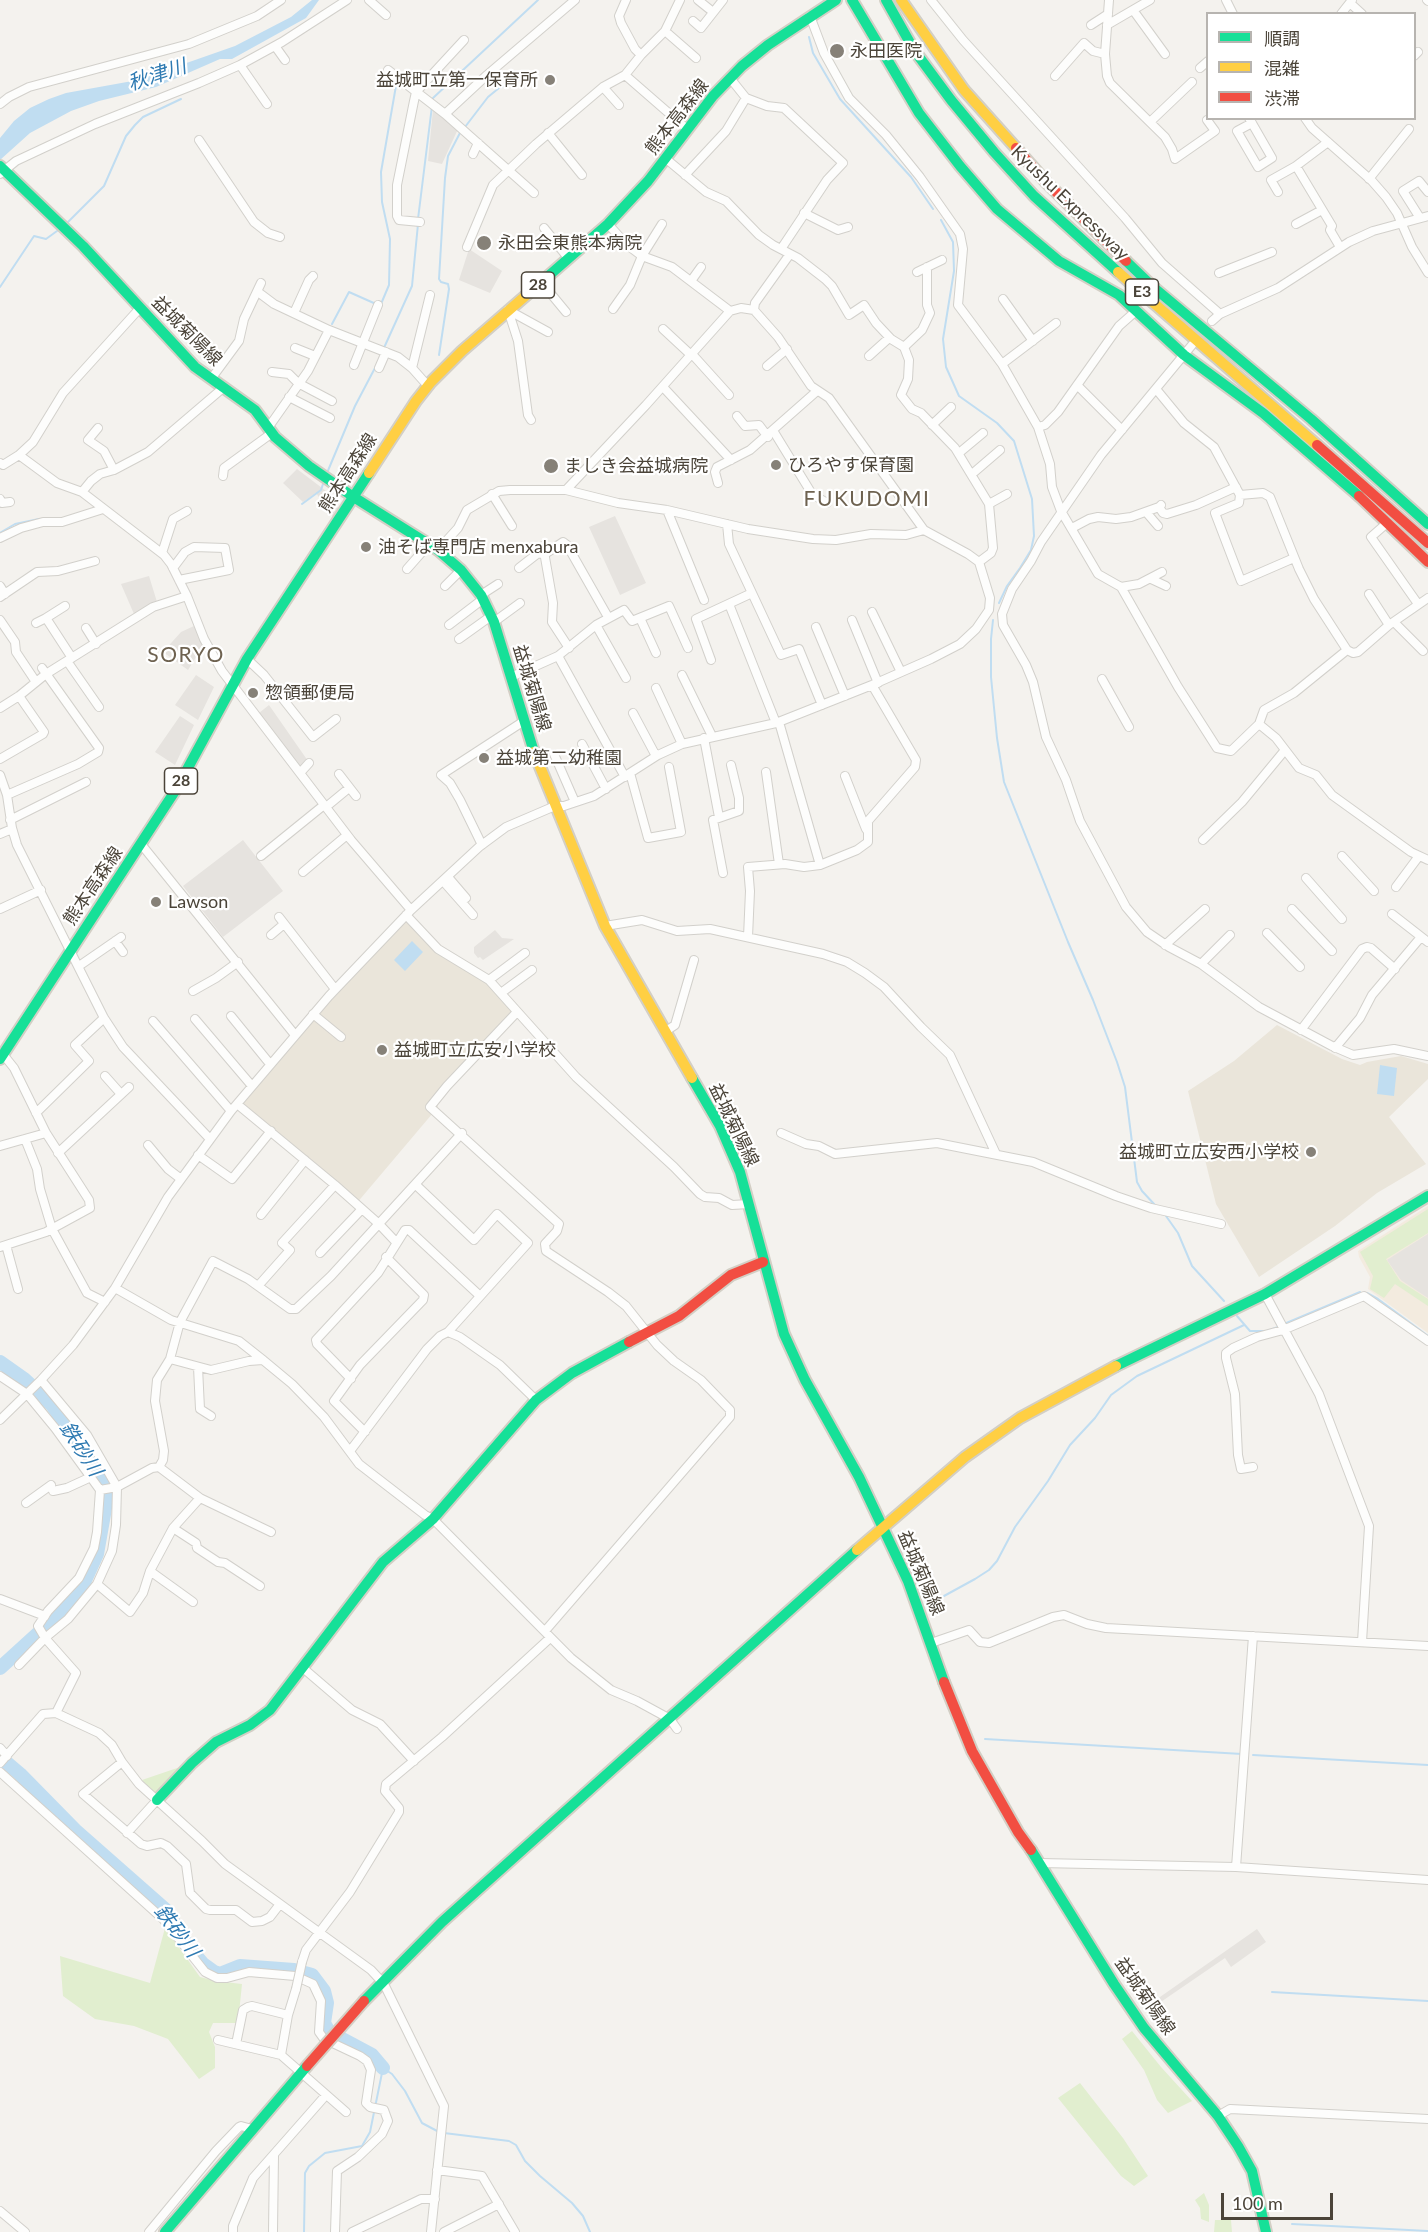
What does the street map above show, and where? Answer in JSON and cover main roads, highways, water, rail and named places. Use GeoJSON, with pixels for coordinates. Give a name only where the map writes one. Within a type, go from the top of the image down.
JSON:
{"type":"FeatureCollection","features":[{"type":"Feature","properties":{"kind":"main road","name":"熊本高森線"},"geometry":{"type":"LineString","coordinates":[[1,1055],[141,844],[194,759],[247,659],[400,422],[428,386],[462,351],[608,224],[636,195],[730,78],[768,45],[836,0]]}},
{"type":"Feature","properties":{"kind":"main road"},"geometry":{"type":"LineString","coordinates":[[852,0],[920,113],[960,166],[997,209],[1059,261],[1119,295],[1184,355],[1263,413],[1428,562]]}},
{"type":"Feature","properties":{"kind":"main road","name":"Kyushu Expressway"},"geometry":{"type":"LineString","coordinates":[[902,0],[930,44],[964,90],[1046,182],[1152,286],[1311,419],[1428,524]]}},
{"type":"Feature","properties":{"kind":"main road","name":"Kyushu Expressway"},"geometry":{"type":"LineString","coordinates":[[888,4],[914,50],[951,100],[1034,196],[1428,543]]}},
{"type":"Feature","properties":{"kind":"main road","name":"益城菊陽線"},"geometry":{"type":"LineString","coordinates":[[1,170],[83,246],[195,367],[255,410],[288,449],[325,478],[438,550],[461,570],[482,597],[492,619],[524,721],[555,806],[605,927],[720,1126],[733,1153],[784,1334],[884,1527],[908,1581],[932,1643],[947,1693],[972,1751],[998,1798],[1114,1984],[1144,2028],[1218,2116],[1252,2171],[1266,2232]]}},
{"type":"Feature","properties":{"kind":"main road"},"geometry":{"type":"LineString","coordinates":[[165,2232],[364,2001],[442,1922],[965,1457],[1020,1418],[1094,1377],[1265,1294],[1428,1196]]}},
{"type":"Feature","properties":{"kind":"main road"},"geometry":{"type":"LineString","coordinates":[[157,1800],[192,1763],[216,1742],[250,1725],[270,1710],[383,1562],[433,1519],[536,1400],[572,1373],[679,1316],[731,1275],[763,1262]]}},
{"type":"Feature","properties":{"kind":"water","name":"秋津川"},"geometry":{"type":"Polygon","coordinates":[[[312,0],[319,0],[306,18],[232,59],[220,59],[156,87],[99,101],[71,111],[30,133],[0,160],[0,138],[14,121],[30,108],[66,93],[138,80],[235,46],[291,17],[312,0]]]}},
{"type":"Feature","properties":{"kind":"water"},"geometry":{"type":"Polygon","coordinates":[[[412,941],[423,952],[405,971],[394,960],[412,941]]]}},
{"type":"Feature","properties":{"kind":"water"},"geometry":{"type":"Polygon","coordinates":[[[1380,1065],[1397,1068],[1394,1096],[1377,1094],[1380,1065]]]}},
{"type":"Feature","properties":{"kind":"waterway"},"geometry":{"type":"LineString","coordinates":[[418,219],[433,98],[538,0]]}},
{"type":"Feature","properties":{"kind":"waterway"},"geometry":{"type":"LineString","coordinates":[[809,37],[813,53],[840,99],[911,177],[933,209]]}},
{"type":"Feature","properties":{"kind":"waterway"},"geometry":{"type":"LineString","coordinates":[[465,127],[488,97],[499,88],[532,74]]}},
{"type":"Feature","properties":{"kind":"waterway"},"geometry":{"type":"LineString","coordinates":[[381,304],[389,285],[390,239],[382,202],[381,172],[397,80]]}},
{"type":"Feature","properties":{"kind":"waterway"},"geometry":{"type":"LineString","coordinates":[[68,222],[104,186],[126,136],[135,125],[143,117],[181,99]]}},
{"type":"Feature","properties":{"kind":"waterway"},"geometry":{"type":"LineString","coordinates":[[439,355],[449,289],[448,284],[439,279],[445,178],[448,156],[461,131]]}},
{"type":"Feature","properties":{"kind":"waterway"},"geometry":{"type":"LineString","coordinates":[[941,220],[953,242],[954,271],[943,339],[946,367],[959,396],[997,423],[1014,441],[1032,499],[1034,536],[1031,550],[1007,586],[999,603]]}},
{"type":"Feature","properties":{"kind":"waterway"},"geometry":{"type":"LineString","coordinates":[[383,350],[412,286],[418,224]]}},
{"type":"Feature","properties":{"kind":"waterway"},"geometry":{"type":"LineString","coordinates":[[0,287],[34,236],[46,239],[57,231]]}},
{"type":"Feature","properties":{"kind":"waterway"},"geometry":{"type":"LineString","coordinates":[[332,324],[349,292],[376,304]]}},
{"type":"Feature","properties":{"kind":"waterway"},"geometry":{"type":"LineString","coordinates":[[327,473],[355,406],[376,366]]}},
{"type":"Feature","properties":{"kind":"waterway"},"geometry":{"type":"LineString","coordinates":[[302,504],[321,490],[324,481]]}},
{"type":"Feature","properties":{"kind":"waterway"},"geometry":{"type":"LineString","coordinates":[[0,533],[15,524],[39,519]]}},
{"type":"Feature","properties":{"kind":"waterway"},"geometry":{"type":"LineString","coordinates":[[993,620],[991,677],[1004,782],[1117,1062],[1125,1087],[1137,1182],[1155,1205]]}},
{"type":"Feature","properties":{"kind":"waterway"},"geometry":{"type":"LineString","coordinates":[[1166,1216],[1178,1233],[1192,1266],[1224,1301]]}},
{"type":"Feature","properties":{"kind":"waterway"},"geometry":{"type":"LineString","coordinates":[[1284,1324],[1360,1292]]}},
{"type":"Feature","properties":{"kind":"waterway"},"geometry":{"type":"LineString","coordinates":[[1367,1293],[1428,1336]]}},
{"type":"Feature","properties":{"kind":"waterway"},"geometry":{"type":"LineString","coordinates":[[1237,1316],[1250,1331],[1267,1331],[1278,1327]]}},
{"type":"Feature","properties":{"kind":"waterway"},"geometry":{"type":"LineString","coordinates":[[933,1602],[975,1579],[989,1570],[997,1561],[1015,1527],[1070,1445],[1095,1418],[1111,1395],[1137,1376],[1244,1325]]}},
{"type":"Feature","properties":{"kind":"waterway","name":"鉄砂川"},"geometry":{"type":"LineString","coordinates":[[0,1362],[24,1379],[52,1405],[100,1474],[107,1497],[97,1554],[81,1589],[55,1618],[0,1668]]}},
{"type":"Feature","properties":{"kind":"waterway"},"geometry":{"type":"LineString","coordinates":[[985,1739],[1242,1754]]}},
{"type":"Feature","properties":{"kind":"waterway"},"geometry":{"type":"LineString","coordinates":[[1253,1755],[1428,1765]]}},
{"type":"Feature","properties":{"kind":"waterway","name":"鉄砂川"},"geometry":{"type":"LineString","coordinates":[[0,1757],[75,1830],[167,1911],[187,1945],[203,1964],[220,1974],[240,1966],[294,1970],[312,1975],[324,1991],[327,2003],[324,2023],[329,2032],[372,2055],[383,2068]]}},
{"type":"Feature","properties":{"kind":"waterway"},"geometry":{"type":"LineString","coordinates":[[1272,1992],[1428,2001]]}},
{"type":"Feature","properties":{"kind":"waterway"},"geometry":{"type":"LineString","coordinates":[[304,2232],[305,2173],[309,2166],[325,2153],[362,2146],[370,2132],[383,2068],[392,2074],[405,2091],[422,2123],[439,2132]]}},
{"type":"Feature","properties":{"kind":"waterway"},"geometry":{"type":"LineString","coordinates":[[444,2133],[509,2141],[516,2145],[525,2161],[572,2203],[583,2216],[590,2232]]}},
{"type":"Feature","properties":{"kind":"waterway"},"geometry":{"type":"LineString","coordinates":[[1292,2224],[1428,2231]]}},
{"type":"Feature","properties":{"kind":"place","name":"永田医院"},"geometry":{"type":"Point","coordinates":[837,51]}},
{"type":"Feature","properties":{"kind":"place","name":"益城町立第一保育所"},"geometry":{"type":"Point","coordinates":[550,80]}},
{"type":"Feature","properties":{"kind":"place","name":"永田会東熊本病院"},"geometry":{"type":"Point","coordinates":[484,243]}},
{"type":"Feature","properties":{"kind":"place","name":"ひろやす保育園"},"geometry":{"type":"Point","coordinates":[776,465]}},
{"type":"Feature","properties":{"kind":"place","name":"ましき会益城病院"},"geometry":{"type":"Point","coordinates":[551,466]}},
{"type":"Feature","properties":{"kind":"place","name":"油そば専門店 menxabura"},"geometry":{"type":"Point","coordinates":[366,547]}},
{"type":"Feature","properties":{"kind":"place","name":"惣領郵便局"},"geometry":{"type":"Point","coordinates":[253,693]}},
{"type":"Feature","properties":{"kind":"place","name":"益城第二幼稚園"},"geometry":{"type":"Point","coordinates":[484,758]}},
{"type":"Feature","properties":{"kind":"place","name":"Lawson"},"geometry":{"type":"Point","coordinates":[156,902]}},
{"type":"Feature","properties":{"kind":"place","name":"益城町立広安小学校"},"geometry":{"type":"Point","coordinates":[382,1050]}},
{"type":"Feature","properties":{"kind":"place","name":"益城町立広安西小学校"},"geometry":{"type":"Point","coordinates":[1311,1152]}},
{"type":"Feature","properties":{"kind":"district","name":"FUKUDOMI"},"geometry":{"type":"Point","coordinates":[867,499]}},
{"type":"Feature","properties":{"kind":"district","name":"SORYO"},"geometry":{"type":"Point","coordinates":[186,655]}}]}
